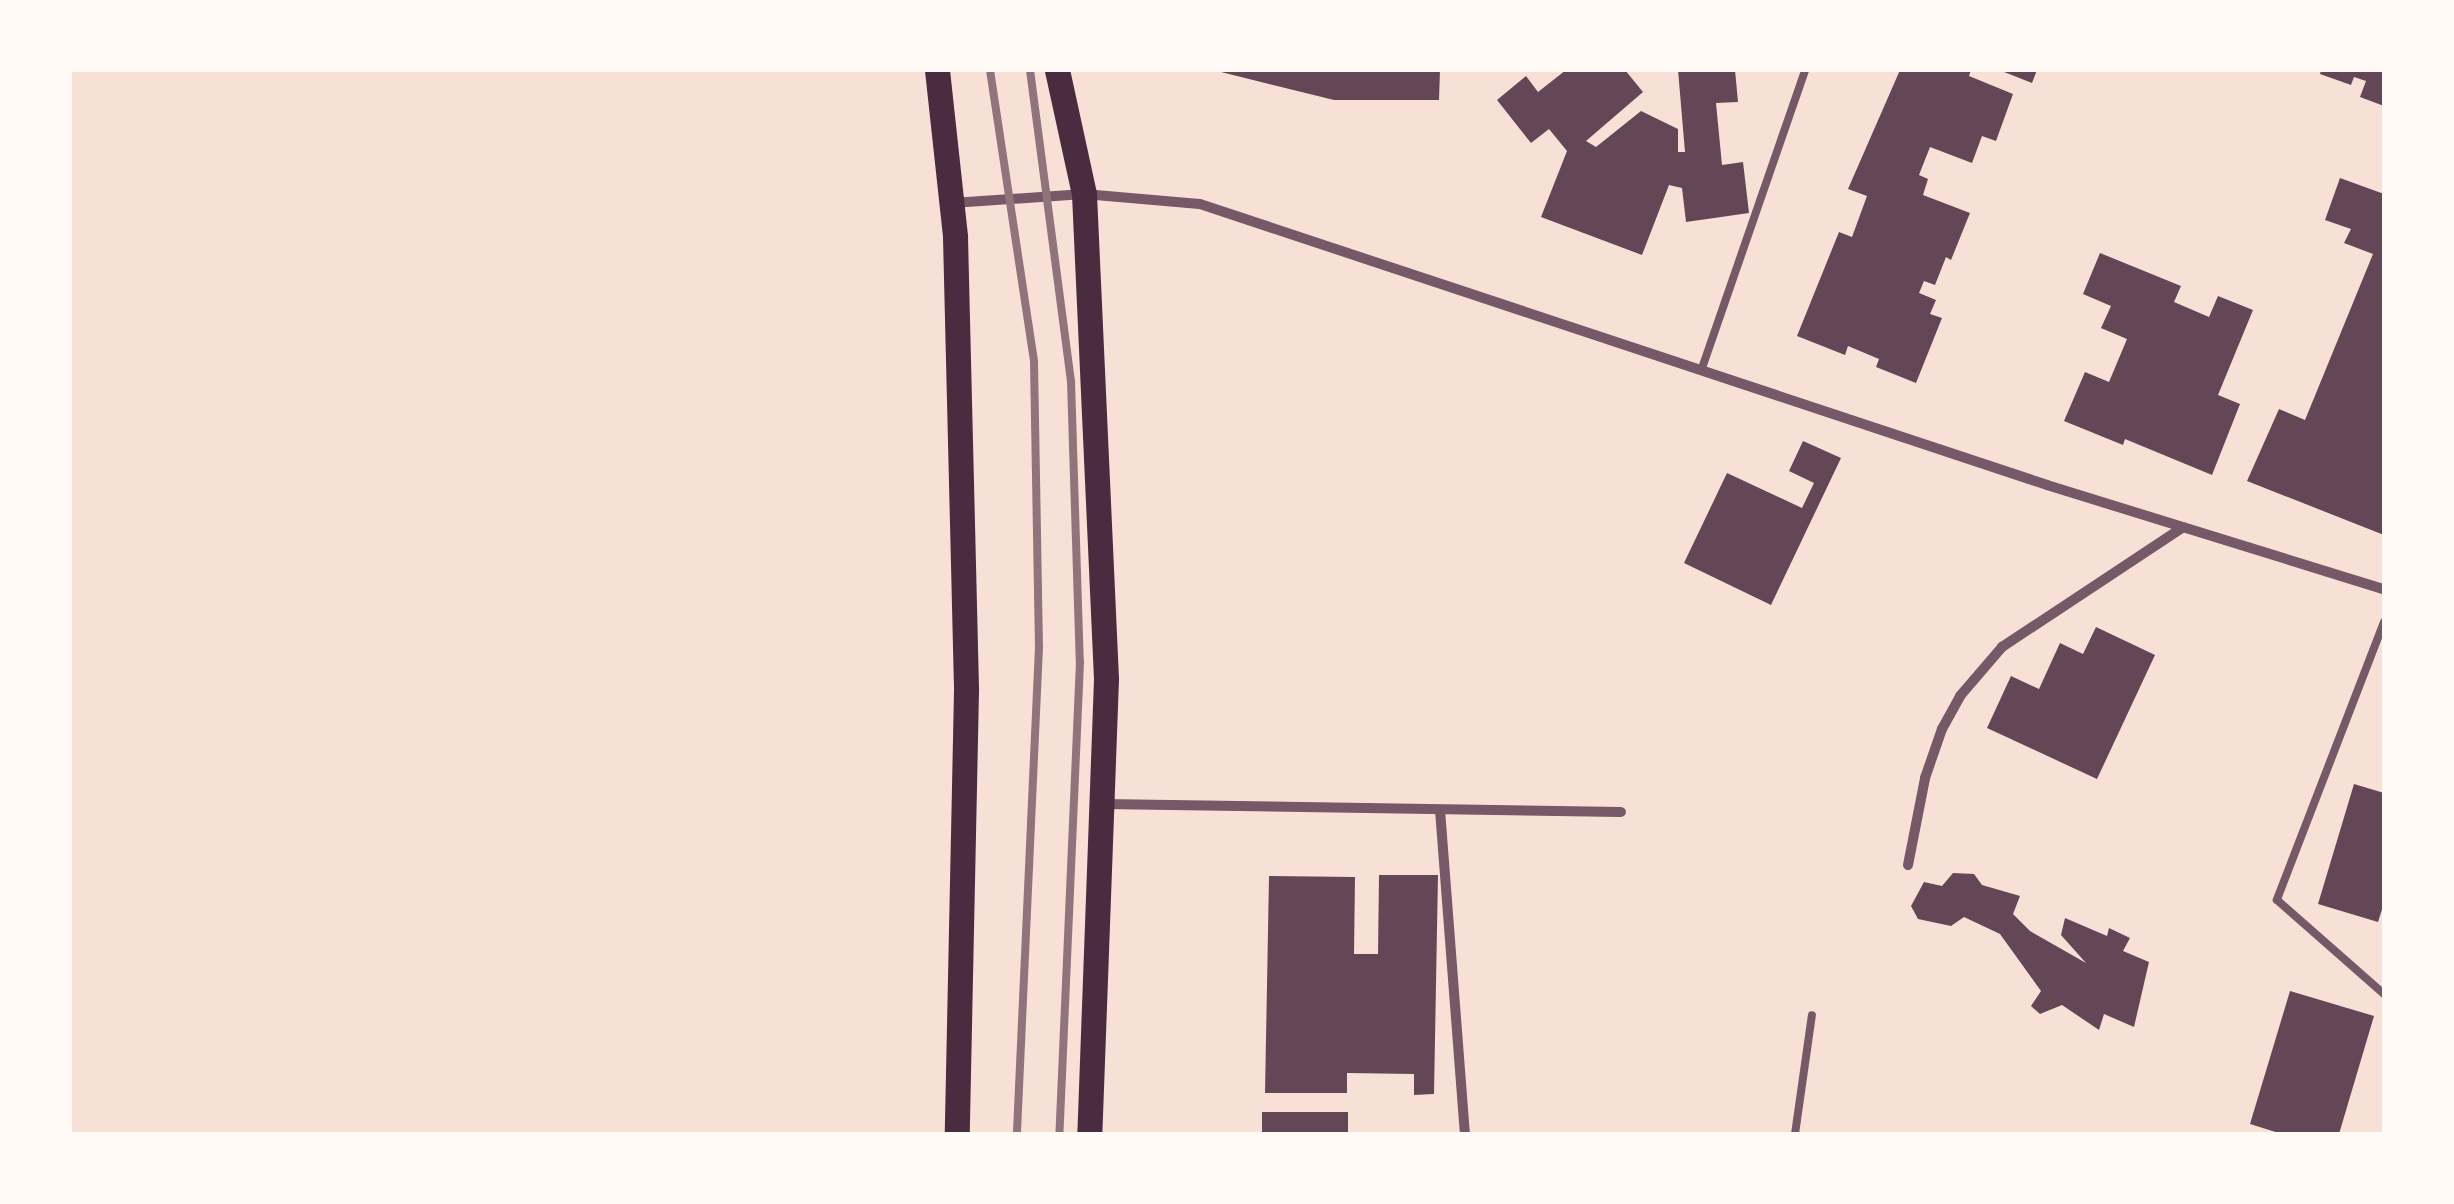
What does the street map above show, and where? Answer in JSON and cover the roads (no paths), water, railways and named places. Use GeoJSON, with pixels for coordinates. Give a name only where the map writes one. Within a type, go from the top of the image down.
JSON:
{"type":"FeatureCollection","features":[{"type":"Feature","properties":{"kind":"main road"},"geometry":{"type":"LineString","coordinates":[[937,70],[952,203],[966,692],[958,1134]]}},
{"type":"Feature","properties":{"kind":"main road"},"geometry":{"type":"LineString","coordinates":[[1057,70],[1084,194],[1106,679],[1089,1134]]}},
{"type":"Feature","properties":{"kind":"street"},"geometry":{"type":"LineString","coordinates":[[952,203],[1084,194],[1200,204],[2183,528],[2384,589]]}},
{"type":"Feature","properties":{"kind":"street"},"geometry":{"type":"LineString","coordinates":[[1908,866],[1925,778],[1942,729],[1960,696],[2002,647],[2183,528]]}},
{"type":"Feature","properties":{"kind":"street"},"geometry":{"type":"LineString","coordinates":[[1102,804],[1621,812]]}},
{"type":"Feature","properties":{"kind":"street"},"geometry":{"type":"LineString","coordinates":[[1440,810],[1464,1134]]}},
{"type":"Feature","properties":{"kind":"lane"},"geometry":{"type":"LineString","coordinates":[[1701,370],[1804,70]]}},
{"type":"Feature","properties":{"kind":"lane"},"geometry":{"type":"LineString","coordinates":[[2384,622],[2277,900],[2384,994]]}},
{"type":"Feature","properties":{"kind":"lane"},"geometry":{"type":"LineString","coordinates":[[1795,1134],[1812,1015]]}},
{"type":"Feature","properties":{"kind":"railway"},"geometry":{"type":"LineString","coordinates":[[990,70],[1034,362],[1039,647],[1017,1134]]}},
{"type":"Feature","properties":{"kind":"railway"},"geometry":{"type":"LineString","coordinates":[[1030,70],[1071,382],[1080,662],[1059,1134]]}}]}
